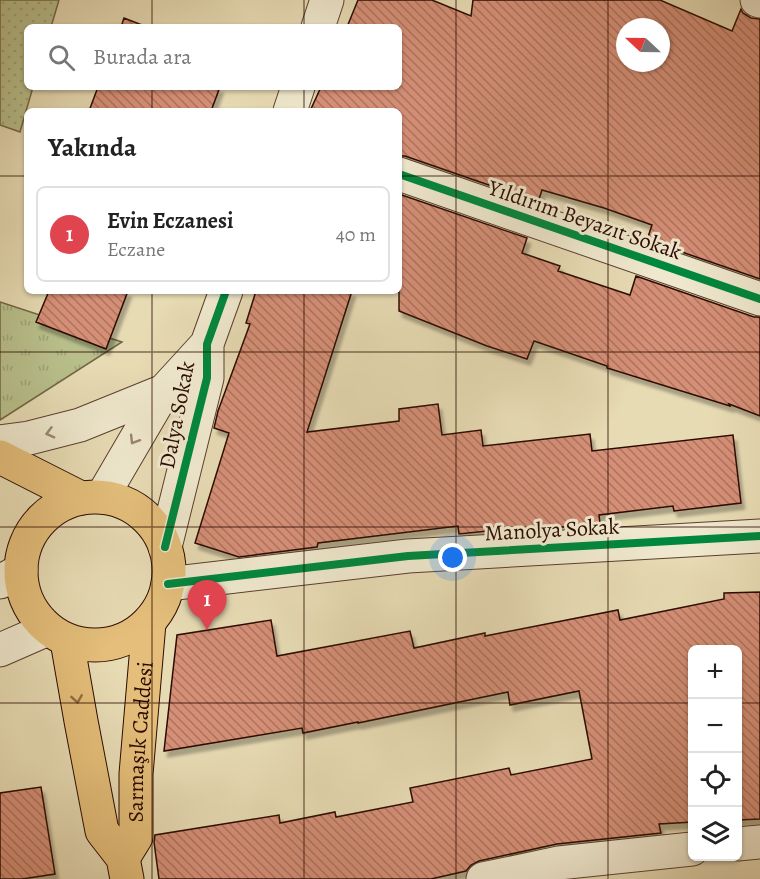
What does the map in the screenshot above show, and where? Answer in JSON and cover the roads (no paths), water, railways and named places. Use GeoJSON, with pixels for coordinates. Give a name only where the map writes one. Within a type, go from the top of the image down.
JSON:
{"type":"FeatureCollection","features":[{"type":"Feature","properties":{"kind":"main road"},"geometry":{"type":"LineString","coordinates":[[0,457],[92,497],[123,502],[142,513],[156,528],[165,547],[169,566],[168,584],[161,605],[149,622],[131,636],[111,644],[89,646],[58,635],[33,612],[11,564],[38,523],[57,507],[92,497]]}},
{"type":"Feature","properties":{"kind":"main road","name":"Sarmaşık Caddesi"},"geometry":{"type":"LineString","coordinates":[[125,868],[136,837],[136,774],[149,622]]}},
{"type":"Feature","properties":{"kind":"main road","name":"Sarmaşık Caddesi"},"geometry":{"type":"LineString","coordinates":[[58,635],[81,722],[102,831],[125,868]]}},
{"type":"Feature","properties":{"kind":"street"},"geometry":{"type":"LineString","coordinates":[[319,24],[327,0]]}},
{"type":"Feature","properties":{"kind":"street"},"geometry":{"type":"LineString","coordinates":[[291,108],[297,90]]}},
{"type":"Feature","properties":{"kind":"street","name":"Yıldırım Beyazıt Sokak"},"geometry":{"type":"LineString","coordinates":[[402,175],[760,300]]}},
{"type":"Feature","properties":{"kind":"street","name":"Dalya Sokak"},"geometry":{"type":"LineString","coordinates":[[165,547],[207,378],[207,344],[225,294]]}},
{"type":"Feature","properties":{"kind":"street","name":"Dalya Sokak"},"geometry":{"type":"LineString","coordinates":[[92,497],[164,391],[207,344]]}},
{"type":"Feature","properties":{"kind":"street"},"geometry":{"type":"LineString","coordinates":[[0,442],[29,438],[80,425],[164,391]]}},
{"type":"Feature","properties":{"kind":"street","name":"Manolya Sokak"},"geometry":{"type":"LineString","coordinates":[[168,584],[408,556],[760,536]]}},
{"type":"Feature","properties":{"kind":"street"},"geometry":{"type":"LineString","coordinates":[[0,650],[58,635]]}},
{"type":"Feature","properties":{"kind":"street"},"geometry":{"type":"LineString","coordinates":[[742,844],[760,842]]}},
{"type":"Feature","properties":{"kind":"street"},"geometry":{"type":"LineString","coordinates":[[483,879],[558,863],[688,850]]}},
{"type":"Feature","properties":{"kind":"place","name":"Evin Eczanesi"},"geometry":{"type":"Point","coordinates":[207,630]}}]}
